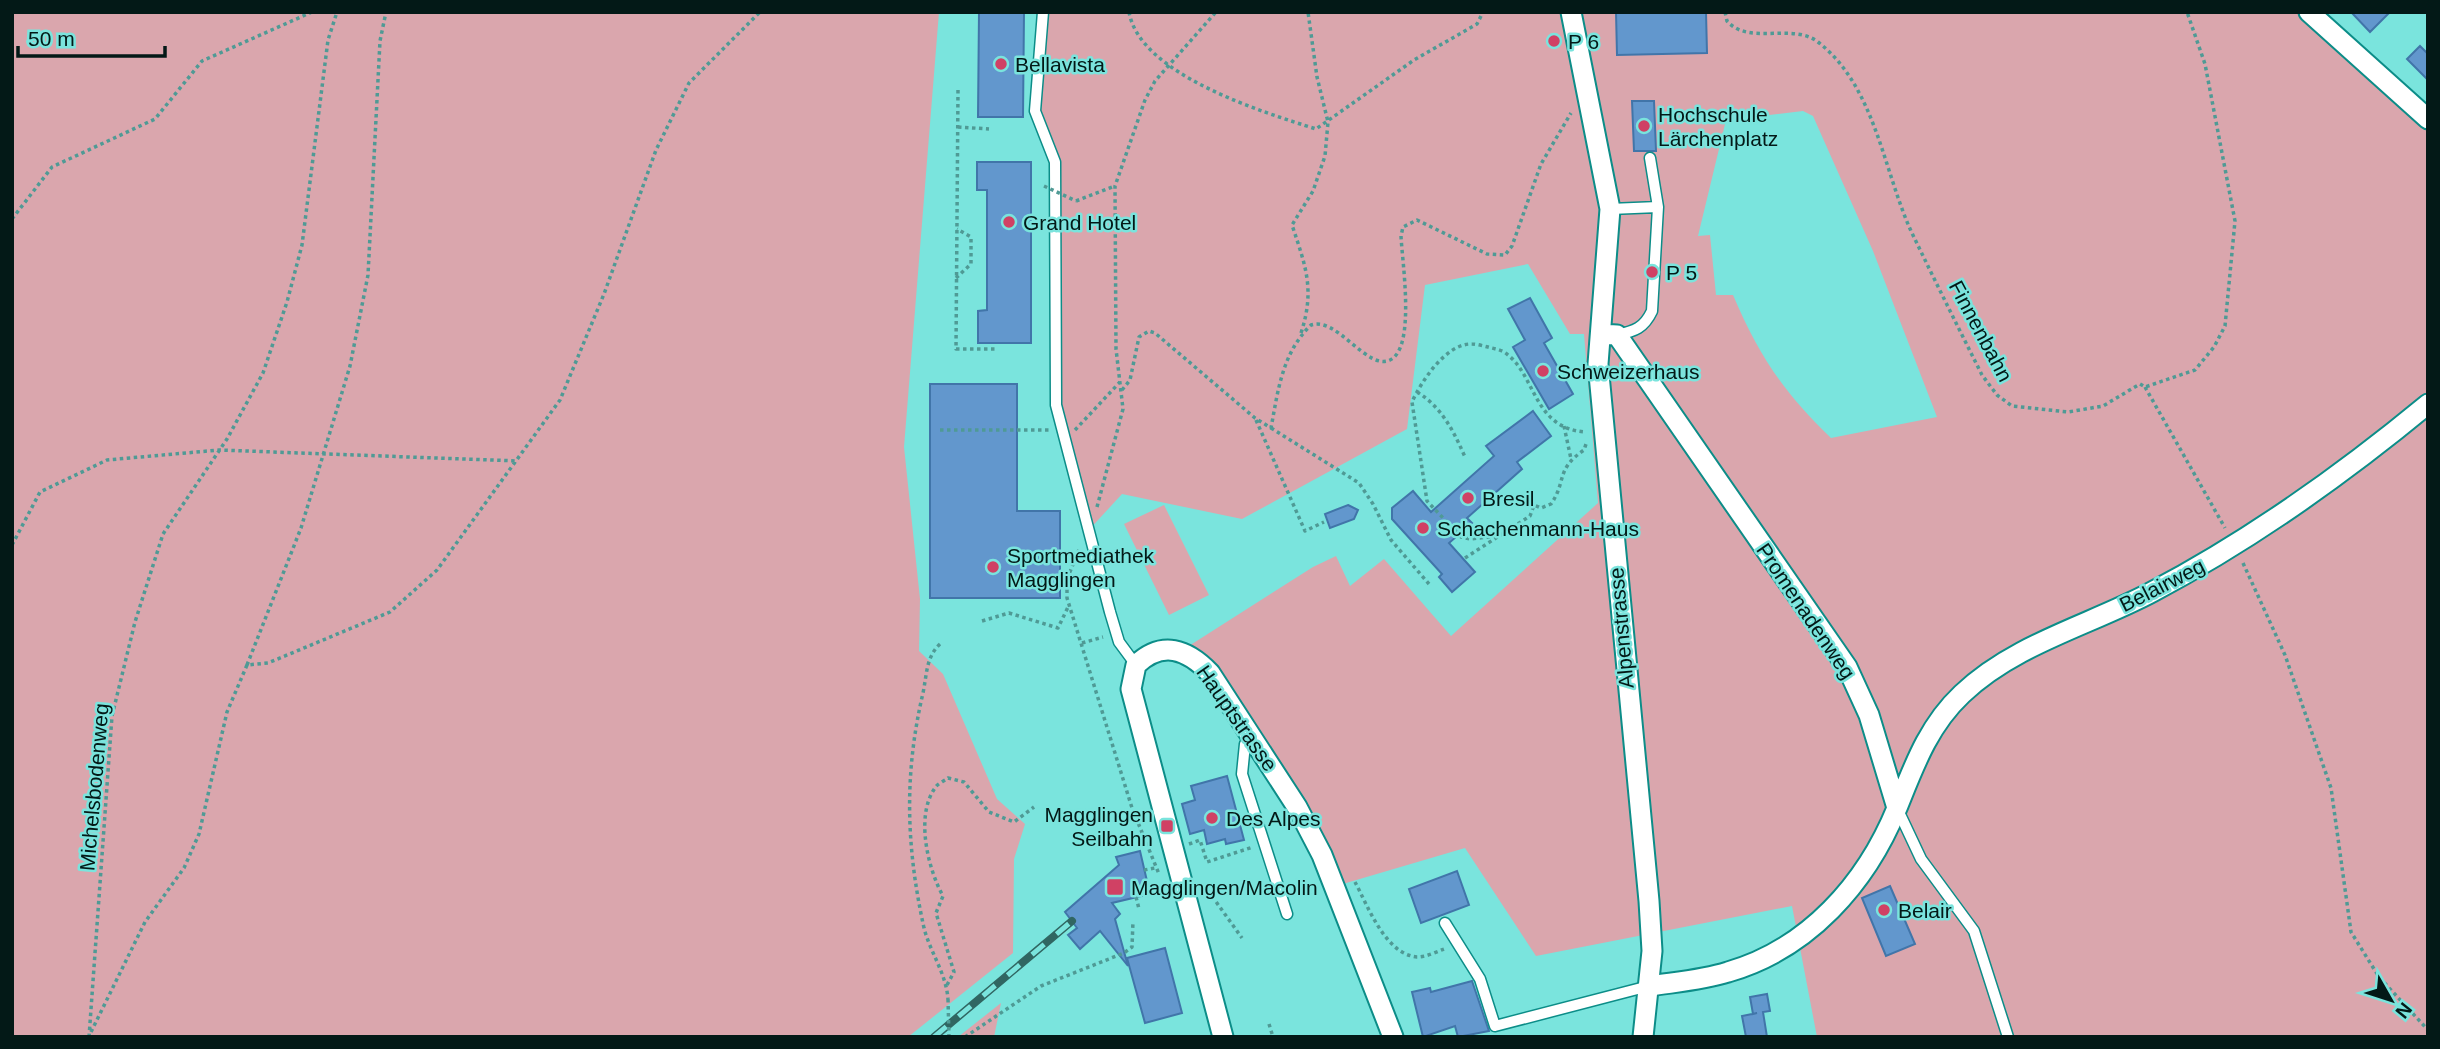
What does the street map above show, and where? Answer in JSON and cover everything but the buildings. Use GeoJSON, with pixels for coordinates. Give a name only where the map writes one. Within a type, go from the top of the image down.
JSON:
{"type":"FeatureCollection","features":[{"type":"Feature","properties":{"kind":"street","name":"Alpenstrasse"},"geometry":{"type":"LineString","coordinates":[[1571,12],[1610,209],[1609,334],[1600,387],[1649,901],[1650,986],[1643,1037]]}},
{"type":"Feature","properties":{"kind":"street"},"geometry":{"type":"LineString","coordinates":[[2309,12],[2428,119]]}},
{"type":"Feature","properties":{"kind":"street","name":"Promenadenweg"},"geometry":{"type":"LineString","coordinates":[[1609,334],[1847,667],[1869,715],[1897,808]]}},
{"type":"Feature","properties":{"kind":"street","name":"Belairweg"},"geometry":{"type":"LineString","coordinates":[[1650,986],[1727,973],[1793,943],[1824,919],[1842,899],[1880,845],[1910,770],[1932,729],[1954,703],[2000,663],[2151,593],[2235,546],[2372,451],[2428,404]]}},
{"type":"Feature","properties":{"kind":"street","name":"Hauptstrasse"},"geometry":{"type":"LineString","coordinates":[[1136,665],[1154,652],[1168,648],[1196,659],[1210,673],[1297,807],[1322,855],[1393,1037]]}},
{"type":"Feature","properties":{"kind":"street"},"geometry":{"type":"LineString","coordinates":[[1136,665],[1131,690],[1135,713],[1181,874],[1223,1037]]}},
{"type":"Feature","properties":{"kind":"street"},"geometry":{"type":"LineString","coordinates":[[1885,769],[1910,770]]}},
{"type":"Feature","properties":{"kind":"lane"},"geometry":{"type":"LineString","coordinates":[[1043,12],[1035,111],[1055,162],[1056,405],[1065,430],[1087,532],[1119,642],[1136,665]]}},
{"type":"Feature","properties":{"kind":"lane"},"geometry":{"type":"LineString","coordinates":[[1609,334],[1637,330],[1646,323],[1652,311],[1658,206],[1650,158]]}},
{"type":"Feature","properties":{"kind":"lane"},"geometry":{"type":"LineString","coordinates":[[1610,209],[1658,206]]}},
{"type":"Feature","properties":{"kind":"lane"},"geometry":{"type":"LineString","coordinates":[[1252,737],[1245,744],[1242,774],[1287,914]]}},
{"type":"Feature","properties":{"kind":"lane","name":"Promenadenweg"},"geometry":{"type":"LineString","coordinates":[[1897,808],[1921,859],[1974,931],[2008,1037]]}},
{"type":"Feature","properties":{"kind":"lane"},"geometry":{"type":"LineString","coordinates":[[1445,923],[1456,945],[1480,979],[1496,1031],[1650,986]]}},
{"type":"Feature","properties":{"kind":"path"},"geometry":{"type":"LineString","coordinates":[[12,219],[52,167],[155,119],[202,61],[312,12]]}},
{"type":"Feature","properties":{"kind":"path","name":"Michelsbodenweg"},"geometry":{"type":"LineString","coordinates":[[90,1034],[112,716],[135,622],[163,534],[227,439],[263,373],[287,302],[302,244],[328,40],[337,12]]}},
{"type":"Feature","properties":{"kind":"path"},"geometry":{"type":"LineString","coordinates":[[90,1034],[145,922],[184,868],[199,834],[227,712],[301,528],[321,454],[350,366],[368,275],[380,41],[386,12]]}},
{"type":"Feature","properties":{"kind":"path"},"geometry":{"type":"LineString","coordinates":[[247,665],[268,663],[390,612],[437,570],[560,400],[604,295],[656,150],[689,83],[760,12]]}},
{"type":"Feature","properties":{"kind":"path"},"geometry":{"type":"LineString","coordinates":[[1129,12],[1131,24],[1146,47],[1168,64],[1238,104],[1316,129],[1414,60],[1477,24],[1483,12]]}},
{"type":"Feature","properties":{"kind":"path"},"geometry":{"type":"LineString","coordinates":[[1087,532],[1098,506],[1119,429],[1122,390],[1116,349],[1115,186],[1145,100],[1168,64],[1216,12]]}},
{"type":"Feature","properties":{"kind":"path"},"geometry":{"type":"LineString","coordinates":[[1271,428],[1281,375],[1301,335],[1310,304],[1304,266],[1292,225],[1313,191],[1325,156],[1328,122],[1317,77],[1308,12]]}},
{"type":"Feature","properties":{"kind":"path","name":"Finnenbahn"},"geometry":{"type":"LineString","coordinates":[[1725,12],[1727,21],[1738,30],[1787,33],[1816,40],[1840,65],[1865,104],[1910,228],[1982,374],[1997,395],[2012,406],[2068,412],[2103,406],[2140,384],[2145,387],[2195,370],[2214,347],[2225,326],[2235,221],[2205,64],[2188,12]]}},
{"type":"Feature","properties":{"kind":"path"},"geometry":{"type":"LineString","coordinates":[[958,90],[956,349],[995,349]]}},
{"type":"Feature","properties":{"kind":"path"},"geometry":{"type":"LineString","coordinates":[[1301,335],[1311,325],[1327,325],[1368,355],[1382,361],[1391,360],[1405,338],[1401,236],[1404,227],[1417,220],[1487,254],[1506,256],[1541,163],[1574,109]]}},
{"type":"Feature","properties":{"kind":"path"},"geometry":{"type":"LineString","coordinates":[[958,127],[989,129]]}},
{"type":"Feature","properties":{"kind":"path"},"geometry":{"type":"LineString","coordinates":[[1044,186],[1076,201],[1115,186]]}},
{"type":"Feature","properties":{"kind":"path"},"geometry":{"type":"LineString","coordinates":[[956,278],[971,264],[972,257],[971,237],[957,229]]}},
{"type":"Feature","properties":{"kind":"path"},"geometry":{"type":"LineString","coordinates":[[1122,390],[1130,380],[1139,337],[1149,331],[1155,333],[1255,418],[1359,483],[1373,504],[1391,541],[1429,584]]}},
{"type":"Feature","properties":{"kind":"path"},"geometry":{"type":"LineString","coordinates":[[1465,558],[1530,516],[1534,505],[1541,508],[1551,504],[1560,475],[1571,459],[1584,450],[1589,432],[1564,426],[1544,411],[1510,356],[1470,343],[1450,352],[1412,402],[1427,501],[1461,537],[1470,539],[1497,536]]}},
{"type":"Feature","properties":{"kind":"path"},"geometry":{"type":"LineString","coordinates":[[940,430],[1078,429],[1120,382]]}},
{"type":"Feature","properties":{"kind":"path"},"geometry":{"type":"LineString","coordinates":[[2145,387],[2235,546],[2285,655],[2331,788],[2351,932],[2379,977],[2428,1030]]}},
{"type":"Feature","properties":{"kind":"path"},"geometry":{"type":"LineString","coordinates":[[1417,392],[1430,399],[1452,428],[1465,457]]}},
{"type":"Feature","properties":{"kind":"path"},"geometry":{"type":"LineString","coordinates":[[1255,418],[1305,530],[1324,522]]}},
{"type":"Feature","properties":{"kind":"path"},"geometry":{"type":"LineString","coordinates":[[1564,426],[1571,459]]}},
{"type":"Feature","properties":{"kind":"path"},"geometry":{"type":"LineString","coordinates":[[12,545],[40,492],[107,460],[219,450],[518,461]]}},
{"type":"Feature","properties":{"kind":"path"},"geometry":{"type":"LineString","coordinates":[[1081,545],[1067,579],[1069,605],[1132,808],[1161,878]]}},
{"type":"Feature","properties":{"kind":"path"},"geometry":{"type":"LineString","coordinates":[[982,621],[1009,613],[1058,628],[1069,605]]}},
{"type":"Feature","properties":{"kind":"path"},"geometry":{"type":"LineString","coordinates":[[1082,643],[1105,636]]}},
{"type":"Feature","properties":{"kind":"path"},"geometry":{"type":"LineString","coordinates":[[940,644],[930,654],[915,728],[907,803],[925,929],[947,985],[949,1037]]}},
{"type":"Feature","properties":{"kind":"path"},"geometry":{"type":"LineString","coordinates":[[947,985],[954,972],[936,913],[943,896],[927,858],[926,828],[935,788],[948,778],[964,782],[989,812],[1014,822],[1034,807]]}},
{"type":"Feature","properties":{"kind":"path"},"geometry":{"type":"LineString","coordinates":[[1202,845],[1207,862],[1252,848]]}},
{"type":"Feature","properties":{"kind":"path"},"geometry":{"type":"LineString","coordinates":[[1144,870],[1155,868]]}},
{"type":"Feature","properties":{"kind":"path"},"geometry":{"type":"LineString","coordinates":[[1181,874],[1191,871],[1198,875],[1242,938]]}},
{"type":"Feature","properties":{"kind":"path"},"geometry":{"type":"LineString","coordinates":[[1350,872],[1381,929],[1402,951],[1421,957],[1456,945]]}},
{"type":"Feature","properties":{"kind":"path"},"geometry":{"type":"LineString","coordinates":[[1136,897],[1139,909]]}},
{"type":"Feature","properties":{"kind":"path"},"geometry":{"type":"LineString","coordinates":[[965,1037],[1041,986],[1124,953],[1132,947],[1133,921]]}},
{"type":"Feature","properties":{"kind":"path"},"geometry":{"type":"LineString","coordinates":[[1269,1024],[1273,1037]]}},
{"type":"Feature","properties":{"kind":"shaded area"},"geometry":{"type":"Polygon","coordinates":[[[12,12],[939,12],[904,447],[920,599],[919,651],[943,674],[997,799],[1025,824],[1014,859],[1013,953],[908,1037],[12,1037],[12,12]]]}},
{"type":"Feature","properties":{"kind":"shaded area"},"geometry":{"type":"Polygon","coordinates":[[[1043,12],[2309,12],[2428,119],[2428,1037],[1817,1037],[1792,906],[1536,956],[1465,848],[1336,886],[1252,737],[1181,651],[1313,567],[1336,556],[1350,586],[1384,559],[1451,636],[1598,503],[1584,334],[1570,334],[1528,264],[1425,285],[1407,429],[1242,519],[1122,494],[1087,532],[1061,429],[1055,162],[1035,111],[1043,12]],[[1803,111],[1726,120],[1698,236],[1710,235],[1716,295],[1733,295],[1774,372],[1831,438],[1937,417],[1873,251],[1813,116],[1803,111]]]}},
{"type":"Feature","properties":{"kind":"shaded area"},"geometry":{"type":"Polygon","coordinates":[[[1164,505],[1209,595],[1169,615],[1124,524],[1164,505]]]}},
{"type":"Feature","properties":{"kind":"shaded area"},"geometry":{"type":"Polygon","coordinates":[[[1001,1003],[994,1037],[958,1037],[1001,1003]]]}},
{"type":"Feature","properties":{"kind":"railway"},"geometry":{"type":"LineString","coordinates":[[934,1037],[1072,921]]}},
{"type":"Feature","properties":{"kind":"place","name":"P 6"},"geometry":{"type":"Point","coordinates":[1554,41]}},
{"type":"Feature","properties":{"kind":"place","name":"Bellavista"},"geometry":{"type":"Point","coordinates":[1001,64]}},
{"type":"Feature","properties":{"kind":"place","name":"Hochschule Lärchenplatz"},"geometry":{"type":"Point","coordinates":[1644,126]}},
{"type":"Feature","properties":{"kind":"place","name":"Grand Hotel"},"geometry":{"type":"Point","coordinates":[1009,222]}},
{"type":"Feature","properties":{"kind":"place","name":"P 5"},"geometry":{"type":"Point","coordinates":[1652,272]}},
{"type":"Feature","properties":{"kind":"place","name":"Schweizerhaus"},"geometry":{"type":"Point","coordinates":[1543,371]}},
{"type":"Feature","properties":{"kind":"place","name":"Bresil"},"geometry":{"type":"Point","coordinates":[1468,498]}},
{"type":"Feature","properties":{"kind":"place","name":"Schachenmann-Haus"},"geometry":{"type":"Point","coordinates":[1423,528]}},
{"type":"Feature","properties":{"kind":"place","name":"Sportmediathek Magglingen"},"geometry":{"type":"Point","coordinates":[993,567]}},
{"type":"Feature","properties":{"kind":"place","name":"Des Alpes"},"geometry":{"type":"Point","coordinates":[1212,818]}},
{"type":"Feature","properties":{"kind":"place","name":"Magglingen Seilbahn"},"geometry":{"type":"Point","coordinates":[1167,826]}},
{"type":"Feature","properties":{"kind":"place","name":"Magglingen/Macolin"},"geometry":{"type":"Point","coordinates":[1115,887]}},
{"type":"Feature","properties":{"kind":"place","name":"Belair"},"geometry":{"type":"Point","coordinates":[1884,910]}}]}
